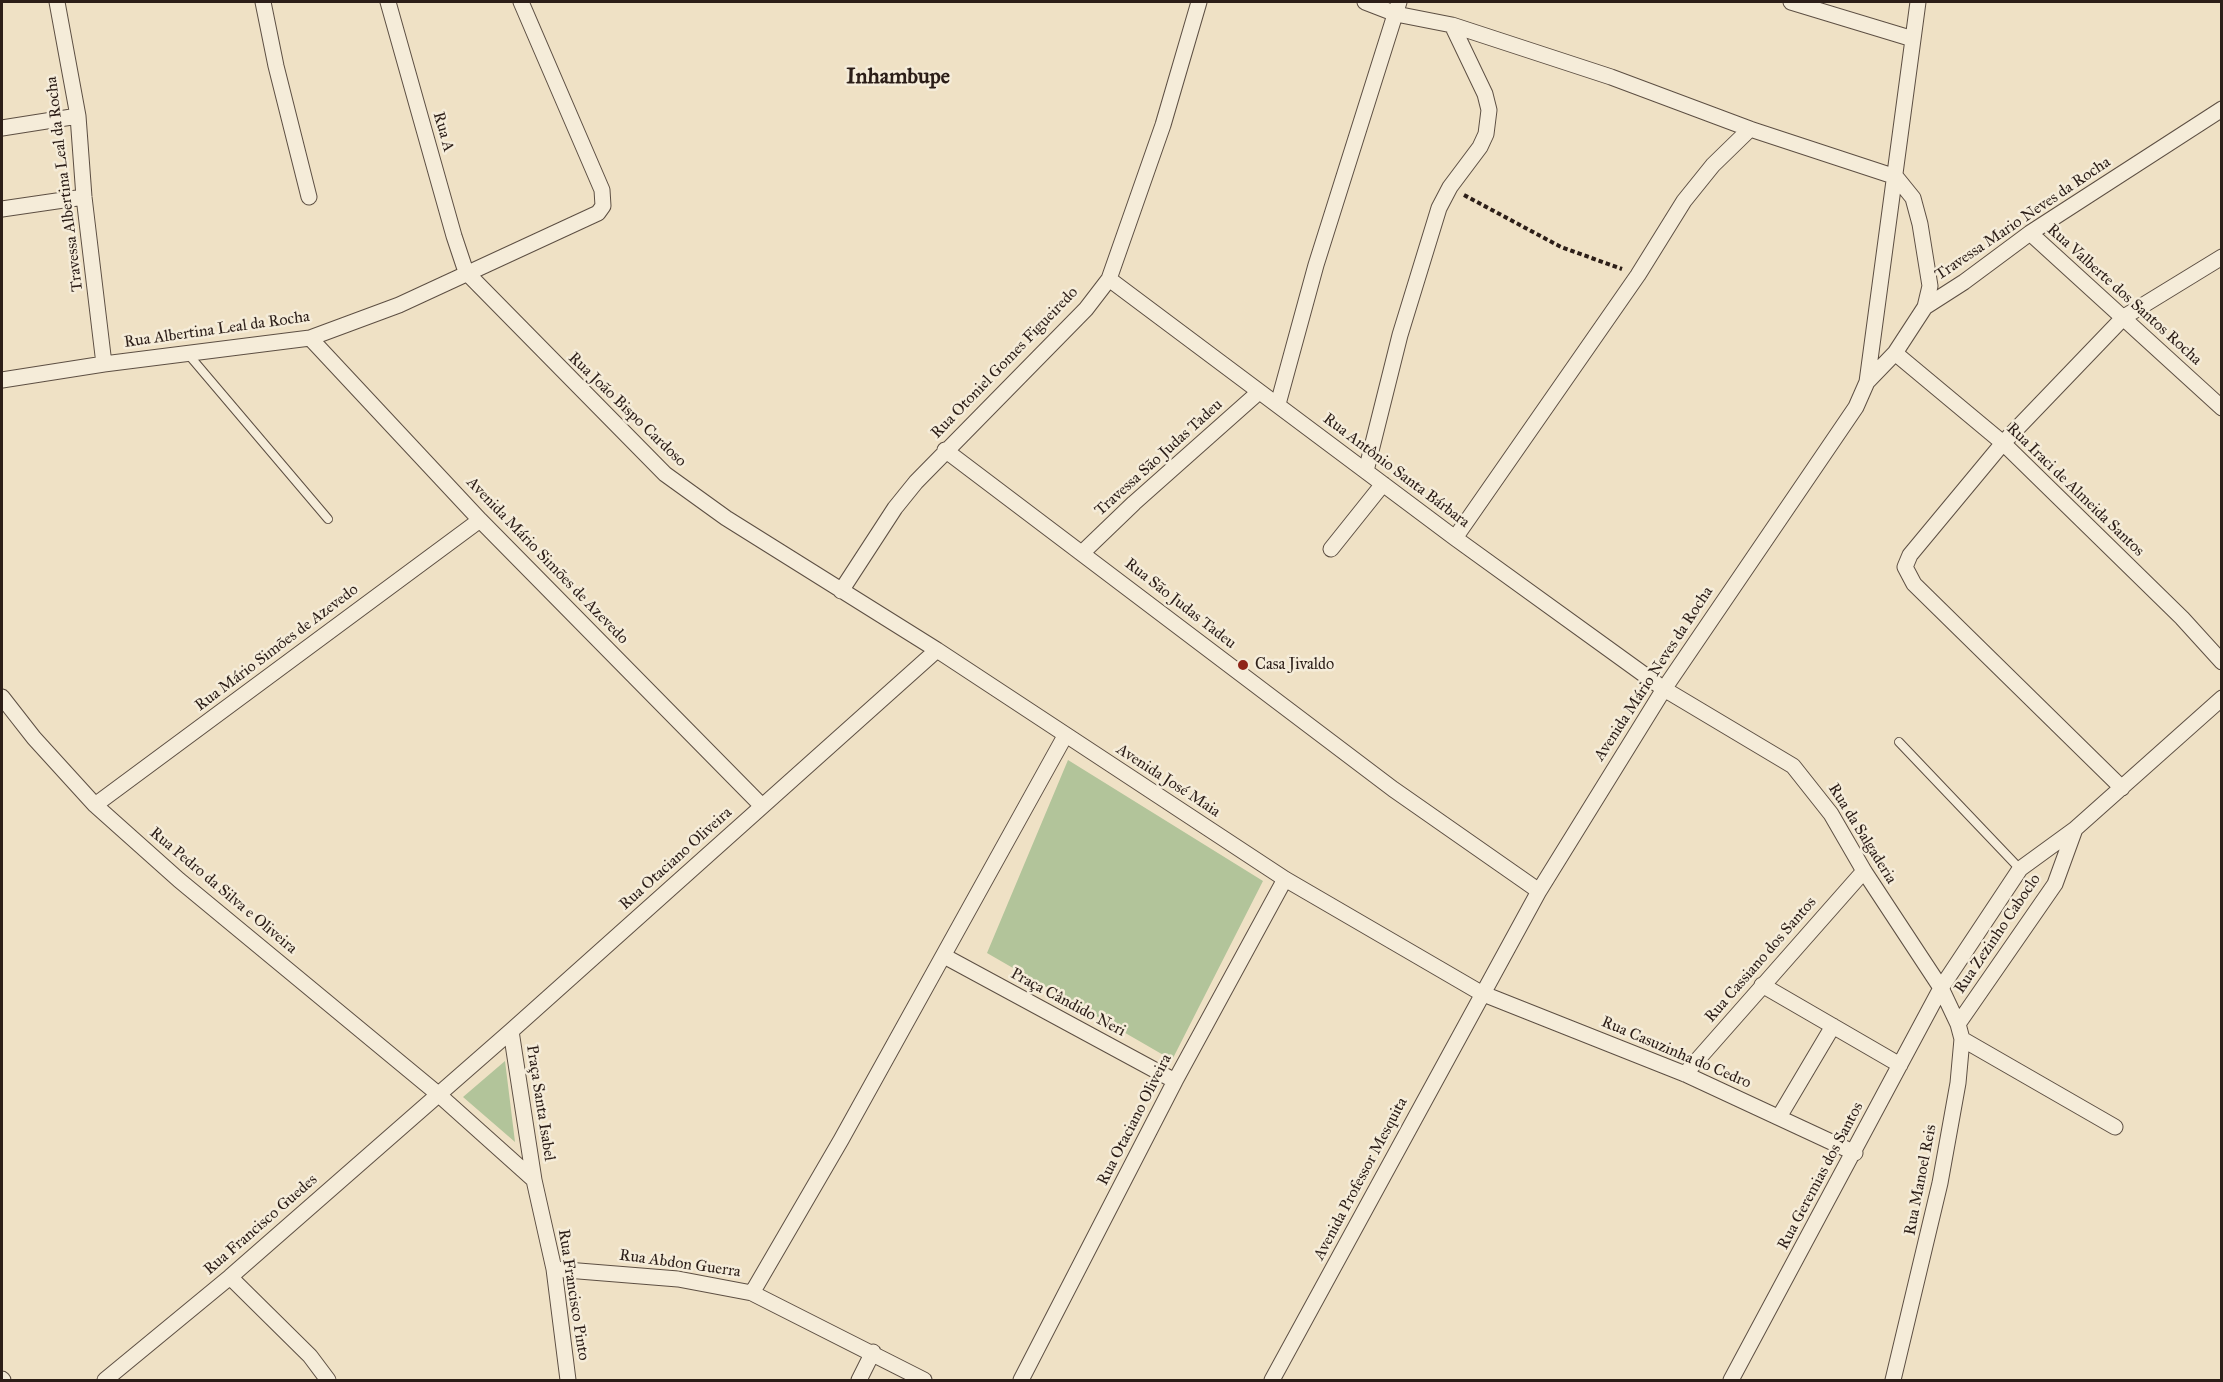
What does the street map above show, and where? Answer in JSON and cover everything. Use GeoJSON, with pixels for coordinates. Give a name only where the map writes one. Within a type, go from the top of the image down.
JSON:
{"type":"FeatureCollection","features":[{"type":"Feature","properties":{"kind":"street","name":"Travessa Albertina Leal da Rocha"},"geometry":{"type":"LineString","coordinates":[[57,2],[78,116],[84,197],[104,363]]}},
{"type":"Feature","properties":{"kind":"street"},"geometry":{"type":"LineString","coordinates":[[263,2],[276,66],[309,197]]}},
{"type":"Feature","properties":{"kind":"street","name":"Rua A"},"geometry":{"type":"LineString","coordinates":[[388,2],[466,272]]}},
{"type":"Feature","properties":{"kind":"street","name":"Rua Albertina Leal da Rocha"},"geometry":{"type":"LineString","coordinates":[[2,380],[104,363],[310,338],[375,315],[594,216],[603,206],[602,190],[521,2]]}},
{"type":"Feature","properties":{"kind":"street","name":"Rua Otoniel Gomes Figueiredo"},"geometry":{"type":"LineString","coordinates":[[841,591],[895,508],[945,450],[1086,309],[1109,279],[1163,125],[1199,2]]}},
{"type":"Feature","properties":{"kind":"street"},"geometry":{"type":"LineString","coordinates":[[1365,2],[1398,8],[1611,77],[1750,129],[1896,177],[1913,198],[1920,224],[1930,286],[1925,307]]}},
{"type":"Feature","properties":{"kind":"street"},"geometry":{"type":"LineString","coordinates":[[1791,2],[1913,39]]}},
{"type":"Feature","properties":{"kind":"street"},"geometry":{"type":"LineString","coordinates":[[1867,382],[1918,2]]}},
{"type":"Feature","properties":{"kind":"street"},"geometry":{"type":"LineString","coordinates":[[1278,404],[1316,266],[1398,8]]}},
{"type":"Feature","properties":{"kind":"street"},"geometry":{"type":"LineString","coordinates":[[1366,471],[1400,335],[1439,208],[1450,188],[1480,147],[1486,134],[1489,110],[1485,94],[1452,25]]}},
{"type":"Feature","properties":{"kind":"street","name":"Travessa Mario Neves da Rocha"},"geometry":{"type":"LineString","coordinates":[[1867,382],[1895,353],[1925,307],[1964,282],[2030,233],[2222,109]]}},
{"type":"Feature","properties":{"kind":"street"},"geometry":{"type":"LineString","coordinates":[[2,128],[78,116]]}},
{"type":"Feature","properties":{"kind":"street"},"geometry":{"type":"LineString","coordinates":[[1455,537],[1638,275],[1684,201],[1713,165],[1750,129]]}},
{"type":"Feature","properties":{"kind":"street"},"geometry":{"type":"LineString","coordinates":[[2,209],[84,197]]}},
{"type":"Feature","properties":{"kind":"street","name":"Rua Valberte dos Santos Rocha"},"geometry":{"type":"LineString","coordinates":[[2030,233],[2124,316],[2222,408]]}},
{"type":"Feature","properties":{"kind":"street"},"geometry":{"type":"LineString","coordinates":[[2122,789],[1914,584],[1905,567],[1910,555],[2003,443],[2124,316],[2222,257]]}},
{"type":"Feature","properties":{"kind":"street","name":"Rua João Bispo Cardoso"},"geometry":{"type":"LineString","coordinates":[[466,272],[664,474],[726,518],[841,591]]}},
{"type":"Feature","properties":{"kind":"street","name":"Rua Antônio Santa Bárbara"},"geometry":{"type":"LineString","coordinates":[[1109,279],[1383,484],[1664,689]]}},
{"type":"Feature","properties":{"kind":"street","name":"Avenida Mário Simões de Azevedo"},"geometry":{"type":"LineString","coordinates":[[310,338],[480,520],[762,806]]}},
{"type":"Feature","properties":{"kind":"street","name":"Rua Iraci de Almeida Santos"},"geometry":{"type":"LineString","coordinates":[[1895,353],[2003,443],[2182,618],[2222,662]]}},
{"type":"Feature","properties":{"kind":"street","name":"Avenida Mário Neves da Rocha"},"geometry":{"type":"LineString","coordinates":[[1481,993],[1539,891],[1664,689],[1749,561],[1836,440],[1856,407],[1867,382]]}},
{"type":"Feature","properties":{"kind":"street","name":"Travessa São Judas Tadeu"},"geometry":{"type":"LineString","coordinates":[[1083,552],[1134,503],[1259,392]]}},
{"type":"Feature","properties":{"kind":"street","name":"Rua São Judas Tadeu"},"geometry":{"type":"LineString","coordinates":[[945,450],[1083,552],[1393,789],[1539,891]]}},
{"type":"Feature","properties":{"kind":"street"},"geometry":{"type":"LineString","coordinates":[[1331,549],[1383,484]]}},
{"type":"Feature","properties":{"kind":"street","name":"Rua Mário Simões de Azevedo"},"geometry":{"type":"LineString","coordinates":[[95,805],[480,520]]}},
{"type":"Feature","properties":{"kind":"street","name":"Avenida José Maia"},"geometry":{"type":"LineString","coordinates":[[841,591],[937,651],[1285,879],[1481,993]]}},
{"type":"Feature","properties":{"kind":"street","name":"Rua Otaciano Oliveira"},"geometry":{"type":"LineString","coordinates":[[438,1094],[937,651]]}},
{"type":"Feature","properties":{"kind":"street","name":"Rua da Salgaderia"},"geometry":{"type":"LineString","coordinates":[[1664,689],[1792,766],[1831,813],[1864,871],[1941,988]]}},
{"type":"Feature","properties":{"kind":"street","name":"Rua Pedro da Silva e Oliveira"},"geometry":{"type":"LineString","coordinates":[[2,697],[34,738],[95,805],[179,880],[438,1094],[534,1180]]}},
{"type":"Feature","properties":{"kind":"street","name":"Rua Zezinho Caboclo"},"geometry":{"type":"LineString","coordinates":[[1941,988],[2020,869],[2075,829],[2222,698]]}},
{"type":"Feature","properties":{"kind":"street"},"geometry":{"type":"LineString","coordinates":[[752,1293],[944,956],[1065,736]]}},
{"type":"Feature","properties":{"kind":"street","name":"Rua Zezinho Caboclo"},"geometry":{"type":"LineString","coordinates":[[1958,1024],[2055,884],[2075,829]]}},
{"type":"Feature","properties":{"kind":"street","name":"Rua Cassiano dos Santos"},"geometry":{"type":"LineString","coordinates":[[1685,1074],[1864,871]]}},
{"type":"Feature","properties":{"kind":"street","name":"Rua Otaciano Oliveira"},"geometry":{"type":"LineString","coordinates":[[1021,1380],[1174,1081],[1285,879]]}},
{"type":"Feature","properties":{"kind":"street","name":"Praça Cândido Neri"},"geometry":{"type":"LineString","coordinates":[[944,956],[1174,1081]]}},
{"type":"Feature","properties":{"kind":"street"},"geometry":{"type":"LineString","coordinates":[[1762,985],[1900,1065]]}},
{"type":"Feature","properties":{"kind":"street","name":"Rua Manoel Reis"},"geometry":{"type":"LineString","coordinates":[[1893,1380],[1940,1183],[1958,1083],[1962,1039],[1958,1024],[1941,988]]}},
{"type":"Feature","properties":{"kind":"street","name":"Rua Geremias dos Santos"},"geometry":{"type":"LineString","coordinates":[[1731,1380],[1855,1153],[1941,988]]}},
{"type":"Feature","properties":{"kind":"street","name":"Rua Casuzinha do Cedro"},"geometry":{"type":"LineString","coordinates":[[1481,993],[1685,1074],[1855,1153]]}},
{"type":"Feature","properties":{"kind":"street","name":"Avenida Professor Mesquita"},"geometry":{"type":"LineString","coordinates":[[1272,1380],[1481,993]]}},
{"type":"Feature","properties":{"kind":"street"},"geometry":{"type":"LineString","coordinates":[[1779,1117],[1833,1026]]}},
{"type":"Feature","properties":{"kind":"street","name":"Praça Santa Isabel"},"geometry":{"type":"LineString","coordinates":[[511,1031],[534,1180]]}},
{"type":"Feature","properties":{"kind":"street"},"geometry":{"type":"LineString","coordinates":[[1962,1039],[2115,1127]]}},
{"type":"Feature","properties":{"kind":"street","name":"Rua Francisco Guedes"},"geometry":{"type":"LineString","coordinates":[[105,1380],[230,1277],[438,1094]]}},
{"type":"Feature","properties":{"kind":"street","name":"Rua Francisco Pinto"},"geometry":{"type":"LineString","coordinates":[[534,1180],[554,1269],[568,1380]]}},
{"type":"Feature","properties":{"kind":"street","name":"Rua Abdon Guerra"},"geometry":{"type":"LineString","coordinates":[[554,1269],[678,1279],[752,1293],[873,1352],[924,1380]]}},
{"type":"Feature","properties":{"kind":"street"},"geometry":{"type":"LineString","coordinates":[[230,1277],[310,1356],[328,1380]]}},
{"type":"Feature","properties":{"kind":"street"},"geometry":{"type":"LineString","coordinates":[[859,1380],[873,1352]]}},
{"type":"Feature","properties":{"kind":"lane"},"geometry":{"type":"LineString","coordinates":[[188,354],[328,519]]}},
{"type":"Feature","properties":{"kind":"lane"},"geometry":{"type":"LineString","coordinates":[[1899,742],[2020,869]]}},
{"type":"Feature","properties":{"kind":"path"},"geometry":{"type":"LineString","coordinates":[[1450,188],[1561,248],[1638,275]]}},
{"type":"Feature","properties":{"kind":"green space"},"geometry":{"type":"Polygon","coordinates":[[[1068,760],[1263,881],[1172,1060],[987,953],[1068,760]]]}},
{"type":"Feature","properties":{"kind":"green space"},"geometry":{"type":"Polygon","coordinates":[[[505,1061],[515,1142],[463,1097],[505,1061]]]}},
{"type":"Feature","properties":{"kind":"place","name":"Casa Jivaldo"},"geometry":{"type":"Point","coordinates":[1243,665]}},
{"type":"Feature","properties":{"kind":"district","name":"Inhambupe"},"geometry":{"type":"Point","coordinates":[898,78]}}]}
